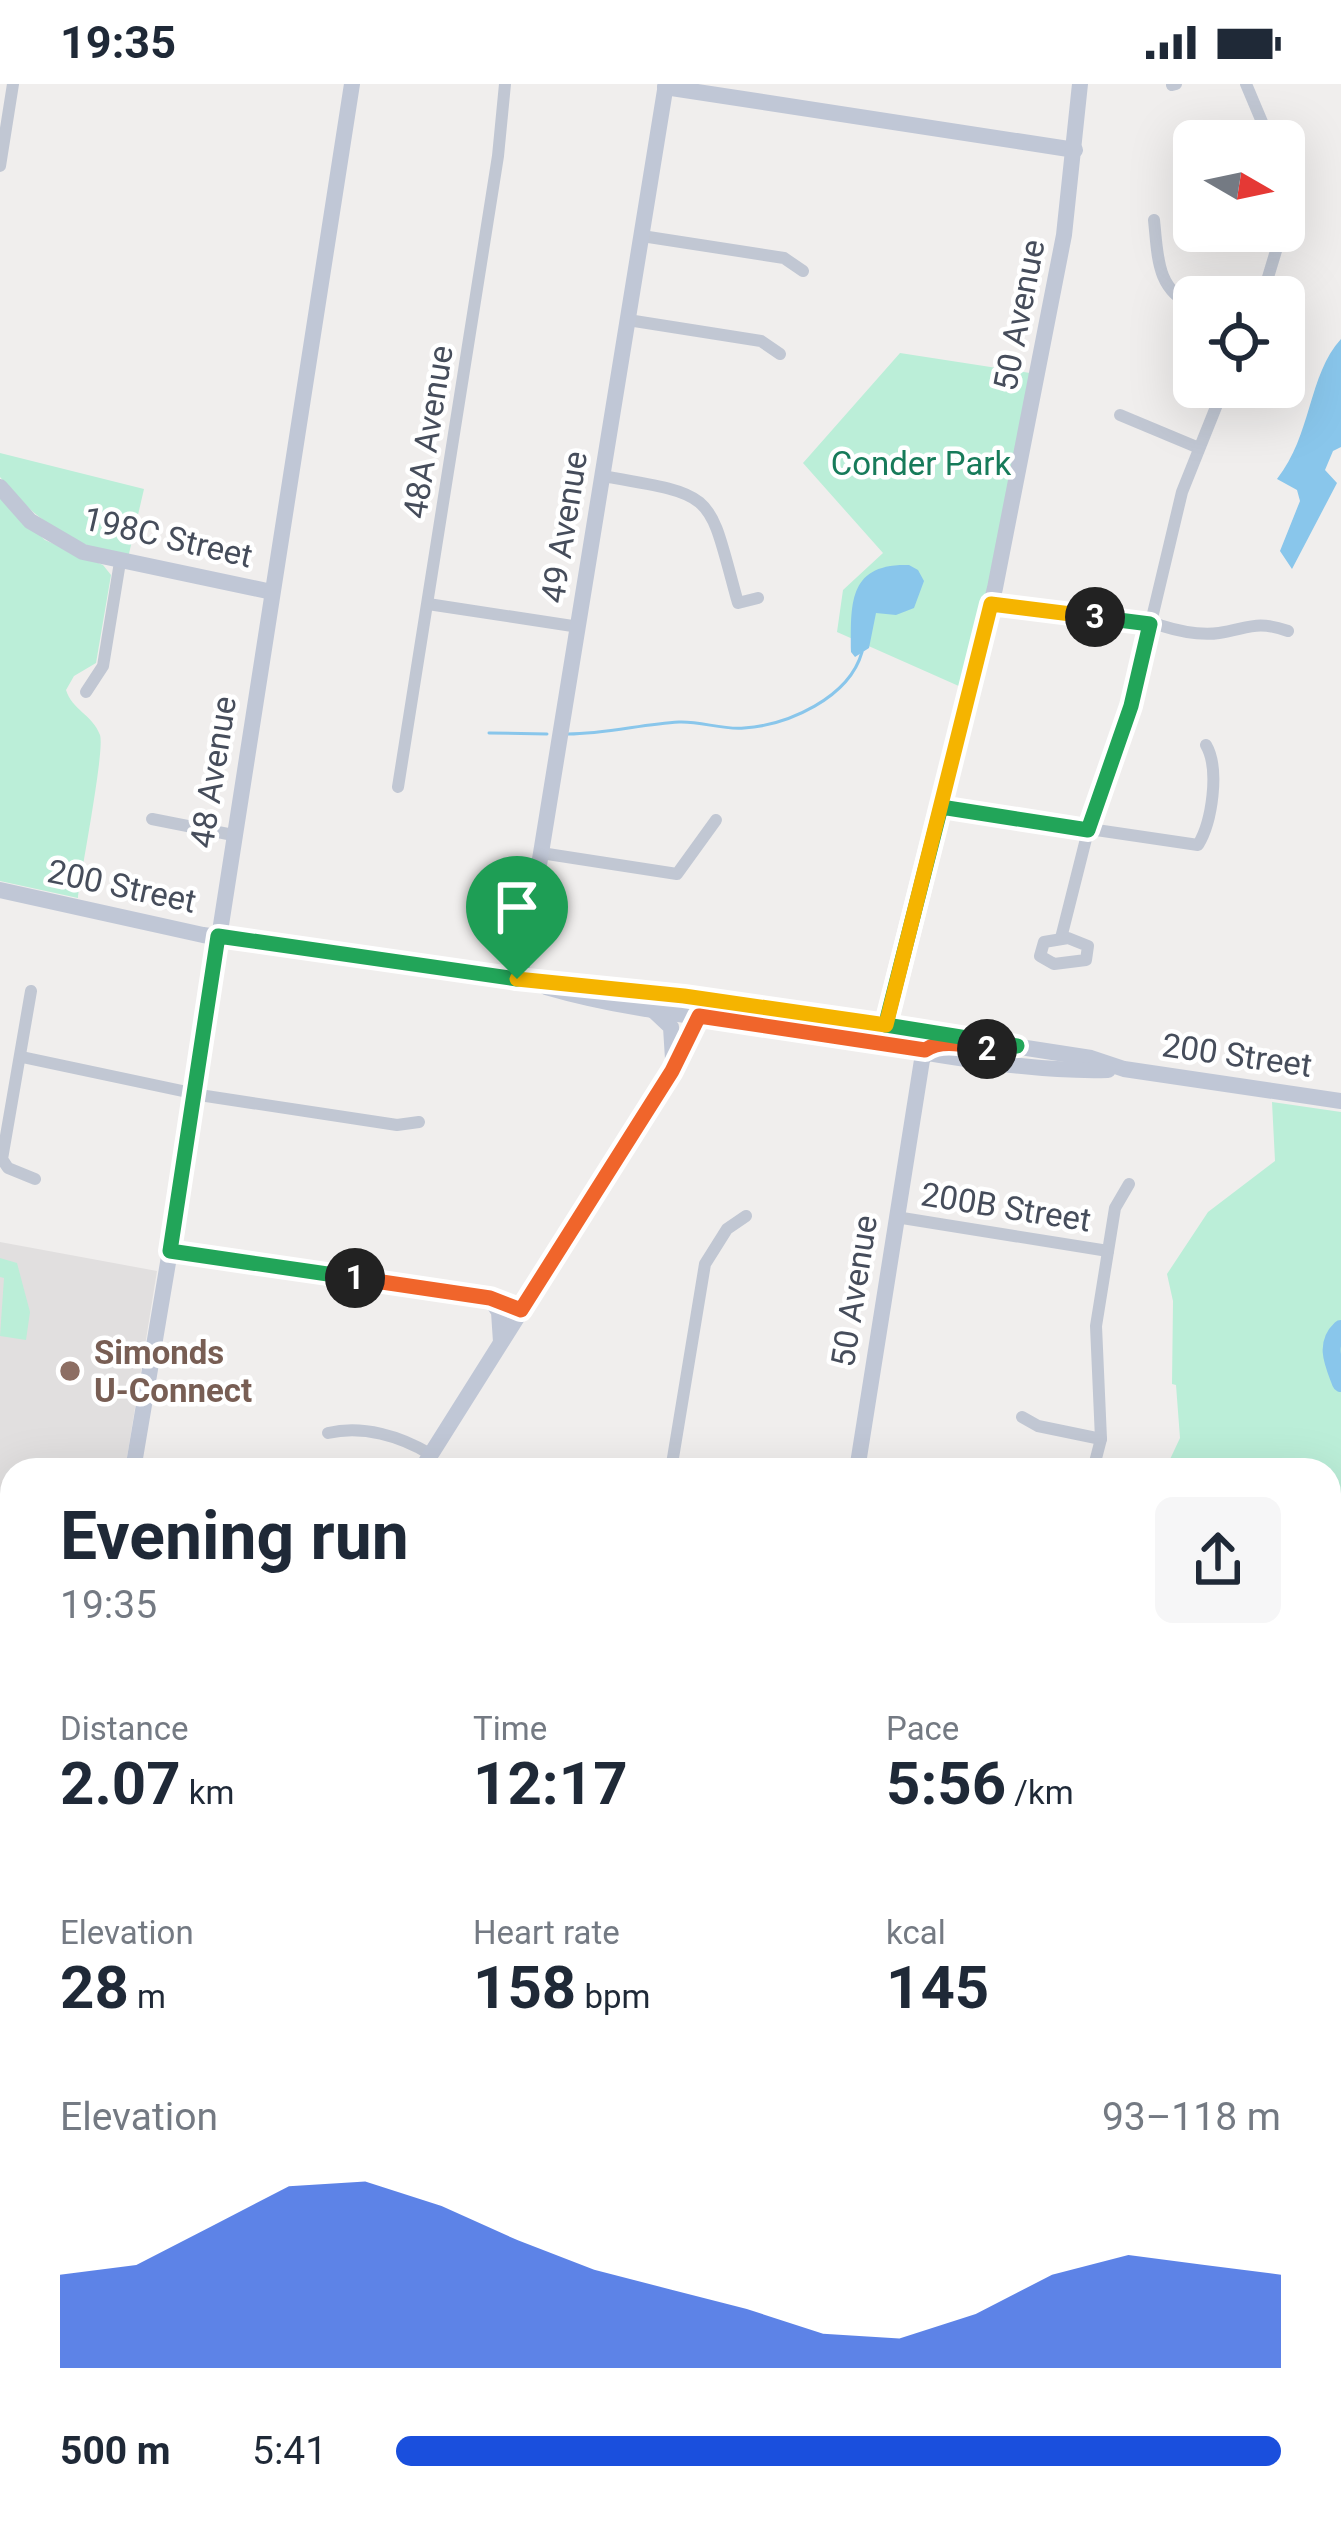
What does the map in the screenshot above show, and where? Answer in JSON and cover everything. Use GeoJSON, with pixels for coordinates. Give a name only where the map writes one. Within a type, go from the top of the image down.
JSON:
{"type":"FeatureCollection","features":[{"type":"Feature","properties":{"kind":"street"},"geometry":{"type":"LineString","coordinates":[[0,166],[13,84]]}},
{"type":"Feature","properties":{"kind":"street","name":"48 Avenue"},"geometry":{"type":"LineString","coordinates":[[135,1458],[352,84]]}},
{"type":"Feature","properties":{"kind":"street","name":"48A Avenue"},"geometry":{"type":"LineString","coordinates":[[398,787],[498,156],[505,84]]}},
{"type":"Feature","properties":{"kind":"street","name":"50 Avenue"},"geometry":{"type":"LineString","coordinates":[[884,1035],[991,604],[1053,300],[1080,84]]}},
{"type":"Feature","properties":{"kind":"street"},"geometry":{"type":"LineString","coordinates":[[1246,84],[1261,120]]}},
{"type":"Feature","properties":{"kind":"street"},"geometry":{"type":"LineString","coordinates":[[666,86],[1075,150]]}},
{"type":"Feature","properties":{"kind":"street","name":"49 Avenue"},"geometry":{"type":"LineString","coordinates":[[517,979],[542,853],[666,86]]}},
{"type":"Feature","properties":{"kind":"street"},"geometry":{"type":"LineString","coordinates":[[1154,220],[1159,270],[1173,292]]}},
{"type":"Feature","properties":{"kind":"street"},"geometry":{"type":"LineString","coordinates":[[642,236],[784,258],[803,271]]}},
{"type":"Feature","properties":{"kind":"street"},"geometry":{"type":"LineString","coordinates":[[628,320],[761,340],[781,354]]}},
{"type":"Feature","properties":{"kind":"street"},"geometry":{"type":"LineString","coordinates":[[1061,938],[1088,830],[1131,706],[1182,492],[1215,408]]}},
{"type":"Feature","properties":{"kind":"street"},"geometry":{"type":"LineString","coordinates":[[1120,415],[1199,448]]}},
{"type":"Feature","properties":{"kind":"street"},"geometry":{"type":"LineString","coordinates":[[603,476],[672,487],[701,500],[717,526],[738,603],[758,598]]}},
{"type":"Feature","properties":{"kind":"street","name":"198C Street"},"geometry":{"type":"LineString","coordinates":[[0,488],[30,521],[56,540],[94,556],[272,592]]}},
{"type":"Feature","properties":{"kind":"street"},"geometry":{"type":"LineString","coordinates":[[86,692],[103,666],[120,562]]}},
{"type":"Feature","properties":{"kind":"street"},"geometry":{"type":"LineString","coordinates":[[428,604],[579,627]]}},
{"type":"Feature","properties":{"kind":"street"},"geometry":{"type":"LineString","coordinates":[[991,604],[1182,632],[1220,633],[1263,622],[1288,631]]}},
{"type":"Feature","properties":{"kind":"street"},"geometry":{"type":"LineString","coordinates":[[941,807],[1198,845],[1213,772],[1206,745]]}},
{"type":"Feature","properties":{"kind":"street"},"geometry":{"type":"LineString","coordinates":[[152,818],[233,835]]}},
{"type":"Feature","properties":{"kind":"street"},"geometry":{"type":"LineString","coordinates":[[542,853],[676,874],[716,820]]}},
{"type":"Feature","properties":{"kind":"street","name":"200 Street"},"geometry":{"type":"LineString","coordinates":[[0,890],[218,936],[884,1035],[1017,1046],[1091,1058],[1124,1069]]}},
{"type":"Feature","properties":{"kind":"street","name":"200 Street"},"geometry":{"type":"LineString","coordinates":[[517,979],[572,995],[652,1009],[700,1007]]}},
{"type":"Feature","properties":{"kind":"street"},"geometry":{"type":"LineString","coordinates":[[31,991],[2,1159],[8,1168],[35,1179]]}},
{"type":"Feature","properties":{"kind":"street"},"geometry":{"type":"LineString","coordinates":[[429,1458],[672,1071],[700,1007]]}},
{"type":"Feature","properties":{"kind":"street"},"geometry":{"type":"LineString","coordinates":[[652,1009],[671,1027],[675,1044],[672,1071]]}},
{"type":"Feature","properties":{"kind":"street","name":"200 Street"},"geometry":{"type":"LineString","coordinates":[[884,1035],[925,1050],[1071,1068],[1124,1069],[1341,1101]]}},
{"type":"Feature","properties":{"kind":"street"},"geometry":{"type":"LineString","coordinates":[[925,1050],[934,1044],[993,1050],[1017,1046]]}},
{"type":"Feature","properties":{"kind":"street","name":"50 Avenue"},"geometry":{"type":"LineString","coordinates":[[858,1458],[925,1050]]}},
{"type":"Feature","properties":{"kind":"street"},"geometry":{"type":"LineString","coordinates":[[22,1057],[194,1093],[397,1125],[419,1122]]}},
{"type":"Feature","properties":{"kind":"street"},"geometry":{"type":"LineString","coordinates":[[1096,1458],[1101,1439],[1096,1326],[1118,1199],[1129,1184]]}},
{"type":"Feature","properties":{"kind":"street"},"geometry":{"type":"LineString","coordinates":[[673,1458],[706,1264],[727,1228],[746,1216]]}},
{"type":"Feature","properties":{"kind":"street","name":"200B Street"},"geometry":{"type":"LineString","coordinates":[[896,1217],[1108,1251]]}},
{"type":"Feature","properties":{"kind":"street"},"geometry":{"type":"LineString","coordinates":[[170,1251],[490,1298],[521,1310]]}},
{"type":"Feature","properties":{"kind":"street"},"geometry":{"type":"LineString","coordinates":[[490,1298],[500,1312],[501,1343]]}},
{"type":"Feature","properties":{"kind":"street"},"geometry":{"type":"LineString","coordinates":[[1022,1417],[1038,1426],[1101,1439]]}},
{"type":"Feature","properties":{"kind":"street"},"geometry":{"type":"LineString","coordinates":[[328,1433],[350,1430],[400,1437],[422,1458]]}},
{"type":"Feature","properties":{"kind":"shaded area","name":"Simonds U-Connect"},"geometry":{"type":"Polygon","coordinates":[[[0,1242],[157,1271],[127,1458],[0,1458],[0,1242]]]}},
{"type":"Feature","properties":{"kind":"green space","name":"Conder Park"},"geometry":{"type":"Polygon","coordinates":[[[900,353],[1030,373],[982,617],[961,687],[837,632],[843,590],[883,553],[803,463],[900,353]]]}},
{"type":"Feature","properties":{"kind":"green space"},"geometry":{"type":"Polygon","coordinates":[[[0,453],[144,489],[128,558],[73,539],[27,507],[0,477],[0,453]]]}},
{"type":"Feature","properties":{"kind":"green space"},"geometry":{"type":"Polygon","coordinates":[[[0,498],[45,540],[103,565],[111,575],[96,663],[74,676],[66,690],[96,728],[101,745],[78,898],[0,881],[0,498]]]}},
{"type":"Feature","properties":{"kind":"green space"},"geometry":{"type":"Polygon","coordinates":[[[1272,1102],[1341,1112],[1341,1458],[1171,1458],[1180,1438],[1176,1385],[1172,1384],[1173,1301],[1167,1274],[1208,1212],[1275,1161],[1272,1102]]]}},
{"type":"Feature","properties":{"kind":"green space"},"geometry":{"type":"Polygon","coordinates":[[[0,1258],[17,1263],[30,1312],[26,1340],[0,1336],[4,1278],[0,1277],[0,1258]]]}},
{"type":"Feature","properties":{"kind":"water"},"geometry":{"type":"Polygon","coordinates":[[[1341,339],[1341,447],[1333,451],[1325,470],[1337,483],[1292,569],[1280,551],[1300,501],[1297,490],[1277,479],[1297,444],[1322,370],[1341,339]]]}},
{"type":"Feature","properties":{"kind":"water"},"geometry":{"type":"Polygon","coordinates":[[[909,565],[924,581],[914,608],[896,615],[876,613],[869,648],[855,657],[851,618],[863,579],[889,566],[909,565]]]}},
{"type":"Feature","properties":{"kind":"waterway"},"geometry":{"type":"LineString","coordinates":[[568,734],[679,722],[736,728],[779,721],[831,695],[855,668],[862,652]]}},
{"type":"Feature","properties":{"kind":"waterway"},"geometry":{"type":"LineString","coordinates":[[489,733],[547,734]]}},
{"type":"Feature","properties":{"kind":"waterway"},"geometry":{"type":"LineString","coordinates":[[1341,1329],[1332,1348],[1341,1383]]}},
{"type":"Feature","properties":{"kind":"place","name":"Simonds U-Connect"},"geometry":{"type":"Point","coordinates":[70,1371]}},
{"type":"Feature","properties":{"kind":"route"},"geometry":{"type":"LineString","coordinates":[[517,979],[218,936],[170,1251],[490,1298],[521,1310],[672,1071],[699,1016],[925,1050],[946,1043],[993,1050],[1017,1046],[886,1025],[941,807],[1088,830],[1131,706],[1150,624],[991,604],[886,1025],[573,982],[517,979]]}}]}
